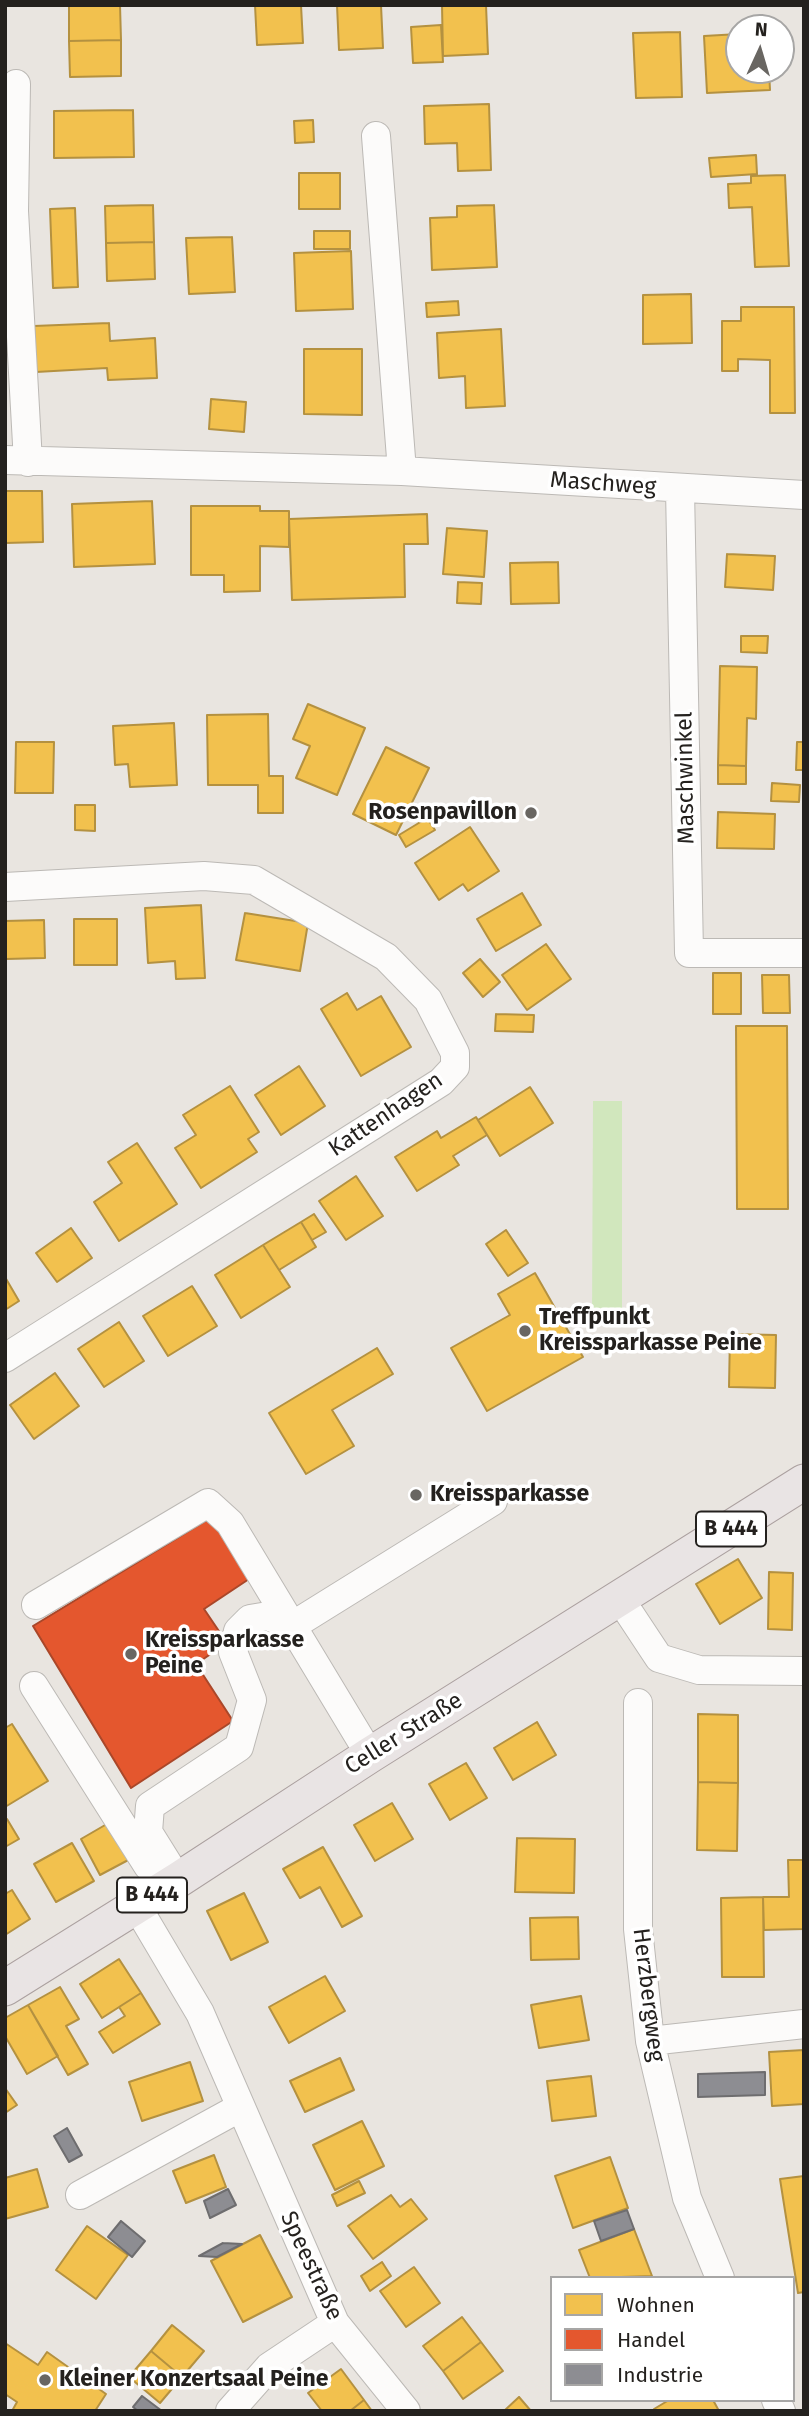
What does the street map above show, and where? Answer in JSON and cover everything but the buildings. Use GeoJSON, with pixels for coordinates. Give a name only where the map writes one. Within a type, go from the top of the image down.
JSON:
{"type":"FeatureCollection","features":[{"type":"Feature","properties":{"kind":"main road","name":"Celler Straße"},"geometry":{"type":"LineString","coordinates":[[5,1988],[804,1482]]}},
{"type":"Feature","properties":{"kind":"street"},"geometry":{"type":"LineString","coordinates":[[16,84],[14,211],[17,461]]}},
{"type":"Feature","properties":{"kind":"street"},"geometry":{"type":"LineString","coordinates":[[376,136],[402,471]]}},
{"type":"Feature","properties":{"kind":"street","name":"Maschweg"},"geometry":{"type":"LineString","coordinates":[[17,461],[402,471],[804,495]]}},
{"type":"Feature","properties":{"kind":"street","name":"Maschwinkel"},"geometry":{"type":"LineString","coordinates":[[680,489],[689,953],[804,953]]}},
{"type":"Feature","properties":{"kind":"street","name":"Kattenhagen"},"geometry":{"type":"LineString","coordinates":[[5,887],[204,876],[254,880],[386,957],[428,1000],[455,1053],[455,1067],[441,1082],[5,1358]]}},
{"type":"Feature","properties":{"kind":"street"},"geometry":{"type":"LineString","coordinates":[[292,1626],[493,1501]]}},
{"type":"Feature","properties":{"kind":"street"},"geometry":{"type":"LineString","coordinates":[[36,1605],[208,1503],[230,1523],[370,1755]]}},
{"type":"Feature","properties":{"kind":"street"},"geometry":{"type":"LineString","coordinates":[[620,1599],[659,1658],[699,1670],[804,1671]]}},
{"type":"Feature","properties":{"kind":"street"},"geometry":{"type":"LineString","coordinates":[[159,1891],[148,1832],[150,1806],[239,1747],[252,1700],[233,1652],[238,1632],[250,1619],[268,1616],[292,1626]]}},
{"type":"Feature","properties":{"kind":"street"},"geometry":{"type":"LineString","coordinates":[[34,1686],[159,1891]]}},
{"type":"Feature","properties":{"kind":"street","name":"Herzbergweg"},"geometry":{"type":"LineString","coordinates":[[638,1703],[638,1929],[650,2041],[687,2198],[719,2276]]}},
{"type":"Feature","properties":{"kind":"street","name":"Speestraße"},"geometry":{"type":"LineString","coordinates":[[159,1891],[201,2013],[335,2323],[406,2411]]}},
{"type":"Feature","properties":{"kind":"street"},"geometry":{"type":"LineString","coordinates":[[650,2041],[804,2024]]}},
{"type":"Feature","properties":{"kind":"street"},"geometry":{"type":"LineString","coordinates":[[80,2195],[241,2107]]}},
{"type":"Feature","properties":{"kind":"street"},"geometry":{"type":"LineString","coordinates":[[230,2411],[268,2367],[335,2323]]}},
{"type":"Feature","properties":{"kind":"green space"},"geometry":{"type":"Polygon","coordinates":[[[593,1101],[622,1101],[622,1318],[592,1317],[593,1101]]]}},
{"type":"Feature","properties":{"kind":"place","name":"Rosenpavillon"},"geometry":{"type":"Point","coordinates":[531,813]}},
{"type":"Feature","properties":{"kind":"place","name":"Treffpunkt Kreissparkasse Peine"},"geometry":{"type":"Point","coordinates":[525,1331]}},
{"type":"Feature","properties":{"kind":"place","name":"Kreissparkasse"},"geometry":{"type":"Point","coordinates":[416,1495]}},
{"type":"Feature","properties":{"kind":"place","name":"Kreissparkasse Peine"},"geometry":{"type":"Point","coordinates":[131,1654]}},
{"type":"Feature","properties":{"kind":"place","name":"Kleiner Konzertsaal Peine"},"geometry":{"type":"Point","coordinates":[45,2380]}}]}
